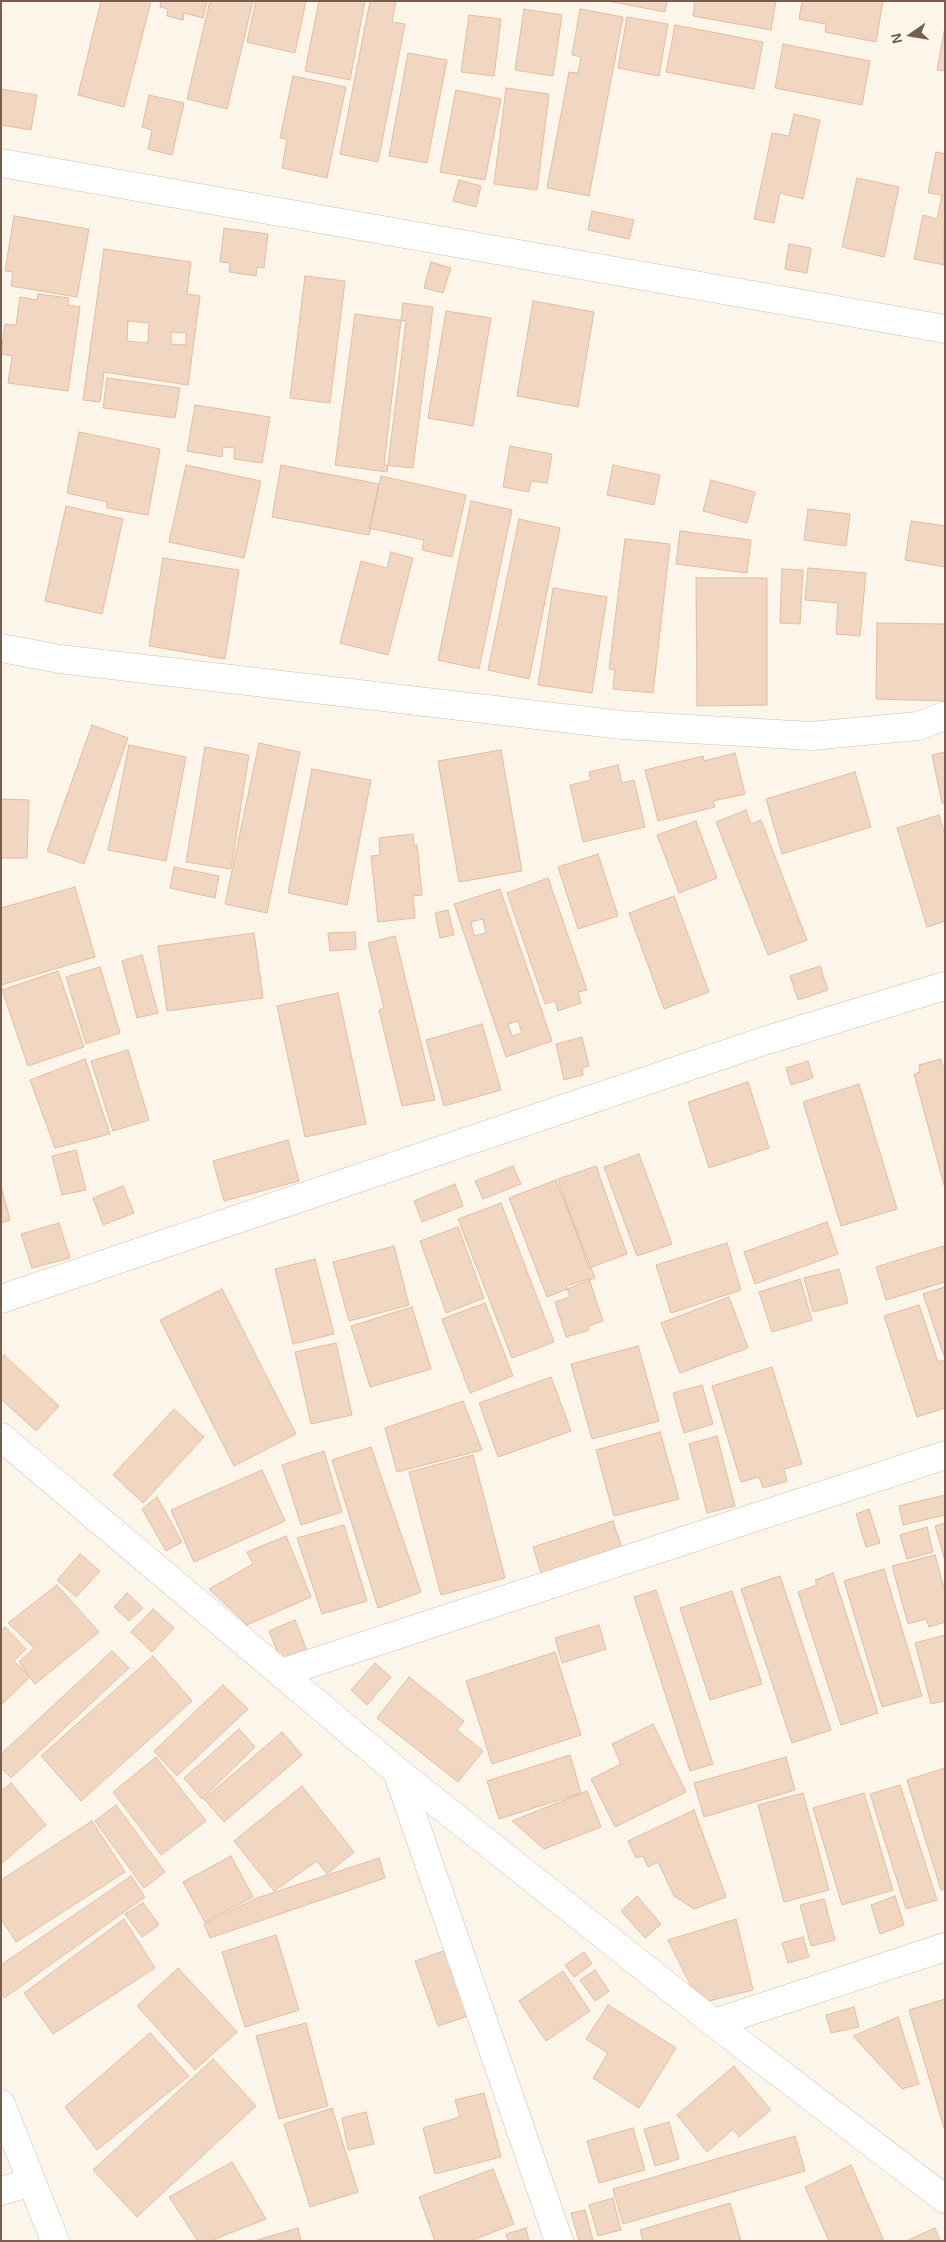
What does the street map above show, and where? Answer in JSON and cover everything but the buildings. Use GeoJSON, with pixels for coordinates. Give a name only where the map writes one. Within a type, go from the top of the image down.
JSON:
{"type":"FeatureCollection","features":[{"type":"Feature","properties":{"kind":"street"},"geometry":{"type":"LineString","coordinates":[[1,163],[945,329]]}},
{"type":"Feature","properties":{"kind":"street"},"geometry":{"type":"LineString","coordinates":[[1,648],[60,659],[641,726],[811,736],[918,726],[945,716]]}},
{"type":"Feature","properties":{"kind":"street"},"geometry":{"type":"LineString","coordinates":[[1,1299],[767,1040],[945,986]]}},
{"type":"Feature","properties":{"kind":"street"},"geometry":{"type":"LineString","coordinates":[[1,1437],[397,1771],[714,2023],[945,2199]]}},
{"type":"Feature","properties":{"kind":"street"},"geometry":{"type":"LineString","coordinates":[[282,1673],[945,1454]]}},
{"type":"Feature","properties":{"kind":"street"},"geometry":{"type":"LineString","coordinates":[[397,1771],[559,2241]]}},
{"type":"Feature","properties":{"kind":"street"},"geometry":{"type":"LineString","coordinates":[[714,2023],[945,1947]]}},
{"type":"Feature","properties":{"kind":"street"},"geometry":{"type":"LineString","coordinates":[[1,2104],[54,2241]]}},
{"type":"Feature","properties":{"kind":"street"},"geometry":{"type":"LineString","coordinates":[[1,2191],[31,2182]]}}]}
